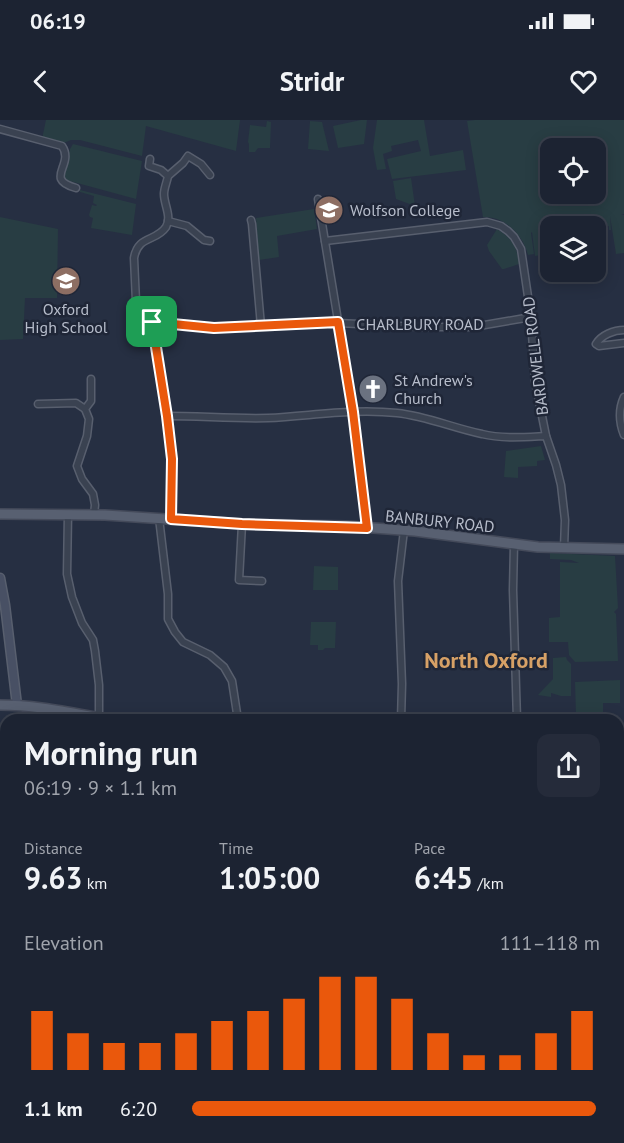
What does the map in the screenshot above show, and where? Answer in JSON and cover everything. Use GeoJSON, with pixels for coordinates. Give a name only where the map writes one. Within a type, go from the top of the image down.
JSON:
{"type":"FeatureCollection","features":[{"type":"Feature","properties":{"kind":"main road","name":"BANBURY ROAD"},"geometry":{"type":"LineString","coordinates":[[0,514],[94,515],[242,524],[404,530],[514,544],[624,549]]}},
{"type":"Feature","properties":{"kind":"main road"},"geometry":{"type":"LineString","coordinates":[[0,578],[17,705]]}},
{"type":"Feature","properties":{"kind":"main road"},"geometry":{"type":"LineString","coordinates":[[0,705],[17,705],[74,714]]}},
{"type":"Feature","properties":{"kind":"street"},"geometry":{"type":"LineString","coordinates":[[0,129],[62,146],[66,155],[61,181],[64,185],[76,188]]}},
{"type":"Feature","properties":{"kind":"street"},"geometry":{"type":"LineString","coordinates":[[171,519],[172,459],[167,416],[152,322],[140,321],[134,312],[136,302],[134,258],[138,245],[160,234],[168,221],[164,196],[168,176],[188,156],[201,164],[210,175]]}},
{"type":"Feature","properties":{"kind":"street"},"geometry":{"type":"LineString","coordinates":[[148,163],[168,176]]}},
{"type":"Feature","properties":{"kind":"street"},"geometry":{"type":"LineString","coordinates":[[318,199],[353,412],[367,528]]}},
{"type":"Feature","properties":{"kind":"street"},"geometry":{"type":"LineString","coordinates":[[251,220],[261,326]]}},
{"type":"Feature","properties":{"kind":"street"},"geometry":{"type":"LineString","coordinates":[[168,221],[186,226],[204,240],[210,241]]}},
{"type":"Feature","properties":{"kind":"street","name":"BARDWELL ROAD"},"geometry":{"type":"LineString","coordinates":[[325,242],[482,222],[492,222],[501,226],[514,237],[521,249],[531,317],[535,381],[546,436],[561,485],[565,520],[564,548]]}},
{"type":"Feature","properties":{"kind":"street","name":"CHARLBURY ROAD"},"geometry":{"type":"LineString","coordinates":[[152,322],[214,328],[338,322],[421,327],[472,327],[531,317]]}},
{"type":"Feature","properties":{"kind":"street"},"geometry":{"type":"LineString","coordinates":[[624,330],[606,335],[596,344],[599,346],[624,345]]}},
{"type":"Feature","properties":{"kind":"street"},"geometry":{"type":"LineString","coordinates":[[86,409],[90,401],[92,379]]}},
{"type":"Feature","properties":{"kind":"street"},"geometry":{"type":"LineString","coordinates":[[624,397],[619,411],[624,435]]}},
{"type":"Feature","properties":{"kind":"street"},"geometry":{"type":"LineString","coordinates":[[38,404],[76,403],[86,409],[89,418],[87,436],[77,466],[82,479],[93,494],[94,515]]}},
{"type":"Feature","properties":{"kind":"street"},"geometry":{"type":"LineString","coordinates":[[167,416],[268,418],[353,412],[397,413],[421,417],[484,435],[546,436]]}},
{"type":"Feature","properties":{"kind":"street"},"geometry":{"type":"LineString","coordinates":[[68,514],[68,574],[72,597],[82,623],[93,640],[99,685],[99,714]]}},
{"type":"Feature","properties":{"kind":"street"},"geometry":{"type":"LineString","coordinates":[[159,518],[168,594],[168,619],[183,642],[210,655],[224,667],[232,681],[237,714]]}},
{"type":"Feature","properties":{"kind":"street"},"geometry":{"type":"LineString","coordinates":[[242,524],[239,580],[262,581]]}},
{"type":"Feature","properties":{"kind":"street"},"geometry":{"type":"LineString","coordinates":[[401,714],[398,581],[404,530]]}},
{"type":"Feature","properties":{"kind":"street"},"geometry":{"type":"LineString","coordinates":[[514,544],[517,714]]}},
{"type":"Feature","properties":{"kind":"green space"},"geometry":{"type":"Polygon","coordinates":[[[46,120],[240,120],[236,151],[146,126],[142,156],[80,140],[71,140],[61,144],[42,139],[46,120]]]}},
{"type":"Feature","properties":{"kind":"green space"},"geometry":{"type":"Polygon","coordinates":[[[367,120],[364,144],[338,148],[333,126],[367,120]]]}},
{"type":"Feature","properties":{"kind":"green space"},"geometry":{"type":"Polygon","coordinates":[[[377,120],[424,120],[430,156],[463,150],[466,170],[392,179],[387,159],[421,151],[418,140],[391,146],[392,151],[383,154],[386,169],[377,170],[373,148],[377,120]]]}},
{"type":"Feature","properties":{"kind":"green space"},"geometry":{"type":"Polygon","coordinates":[[[624,120],[624,214],[621,215],[624,215],[624,253],[616,254],[610,216],[611,230],[609,226],[606,226],[606,216],[540,216],[540,255],[535,256],[532,232],[534,254],[528,255],[522,240],[512,228],[499,220],[483,217],[467,121],[624,120]]]}},
{"type":"Feature","properties":{"kind":"green space"},"geometry":{"type":"Polygon","coordinates":[[[267,121],[271,122],[270,148],[258,148],[255,152],[249,152],[250,125],[266,127],[267,121]]]}},
{"type":"Feature","properties":{"kind":"green space"},"geometry":{"type":"Polygon","coordinates":[[[310,121],[322,122],[329,151],[308,149],[310,121]]]}},
{"type":"Feature","properties":{"kind":"green space"},"geometry":{"type":"Polygon","coordinates":[[[73,144],[142,161],[136,199],[66,180],[63,174],[73,144]]]}},
{"type":"Feature","properties":{"kind":"green space"},"geometry":{"type":"Polygon","coordinates":[[[411,178],[415,206],[396,199],[393,181],[411,178]]]}},
{"type":"Feature","properties":{"kind":"green space"},"geometry":{"type":"Polygon","coordinates":[[[80,190],[136,204],[132,235],[91,228],[93,218],[89,215],[92,205],[97,205],[93,203],[94,196],[80,192],[80,190]]]}},
{"type":"Feature","properties":{"kind":"green space"},"geometry":{"type":"Polygon","coordinates":[[[314,209],[317,229],[277,236],[279,257],[259,260],[256,218],[314,209]]]}},
{"type":"Feature","properties":{"kind":"green space"},"geometry":{"type":"Polygon","coordinates":[[[0,217],[58,229],[57,298],[25,298],[23,339],[0,340],[0,217]]]}},
{"type":"Feature","properties":{"kind":"green space"},"geometry":{"type":"Polygon","coordinates":[[[497,229],[513,244],[519,264],[502,269],[489,251],[487,245],[497,229]]]}},
{"type":"Feature","properties":{"kind":"green space"},"geometry":{"type":"Polygon","coordinates":[[[541,446],[545,460],[537,461],[537,466],[518,467],[518,478],[504,477],[506,451],[541,446]]]}},
{"type":"Feature","properties":{"kind":"green space"},"geometry":{"type":"Polygon","coordinates":[[[550,553],[615,556],[618,608],[614,612],[616,614],[618,661],[575,662],[569,655],[568,642],[549,642],[549,618],[560,617],[560,562],[579,563],[571,560],[550,559],[550,553]]]}},
{"type":"Feature","properties":{"kind":"green space"},"geometry":{"type":"Polygon","coordinates":[[[314,566],[338,567],[338,590],[313,590],[314,566]]]}},
{"type":"Feature","properties":{"kind":"green space"},"geometry":{"type":"Polygon","coordinates":[[[311,622],[336,622],[335,648],[318,650],[318,645],[310,645],[311,622]]]}},
{"type":"Feature","properties":{"kind":"green space"},"geometry":{"type":"Polygon","coordinates":[[[566,657],[571,664],[571,696],[551,693],[551,697],[538,695],[553,679],[553,658],[566,657]]]}},
{"type":"Feature","properties":{"kind":"green space"},"geometry":{"type":"Polygon","coordinates":[[[620,680],[620,703],[603,703],[603,714],[576,714],[575,682],[620,680]]]}},
{"type":"Feature","properties":{"kind":"place","name":"Wolfson College"},"geometry":{"type":"Point","coordinates":[329,210]}},
{"type":"Feature","properties":{"kind":"place","name":"Oxford High School"},"geometry":{"type":"Point","coordinates":[66,281]}},
{"type":"Feature","properties":{"kind":"place","name":"St Andrew's Church"},"geometry":{"type":"Point","coordinates":[373,389]}},
{"type":"Feature","properties":{"kind":"district","name":"North Oxford"},"geometry":{"type":"Point","coordinates":[486,660]}},
{"type":"Feature","properties":{"kind":"route"},"geometry":{"type":"LineString","coordinates":[[152,322],[214,328],[338,322],[353,412],[367,528],[171,519],[172,459],[152,322]]}}]}
